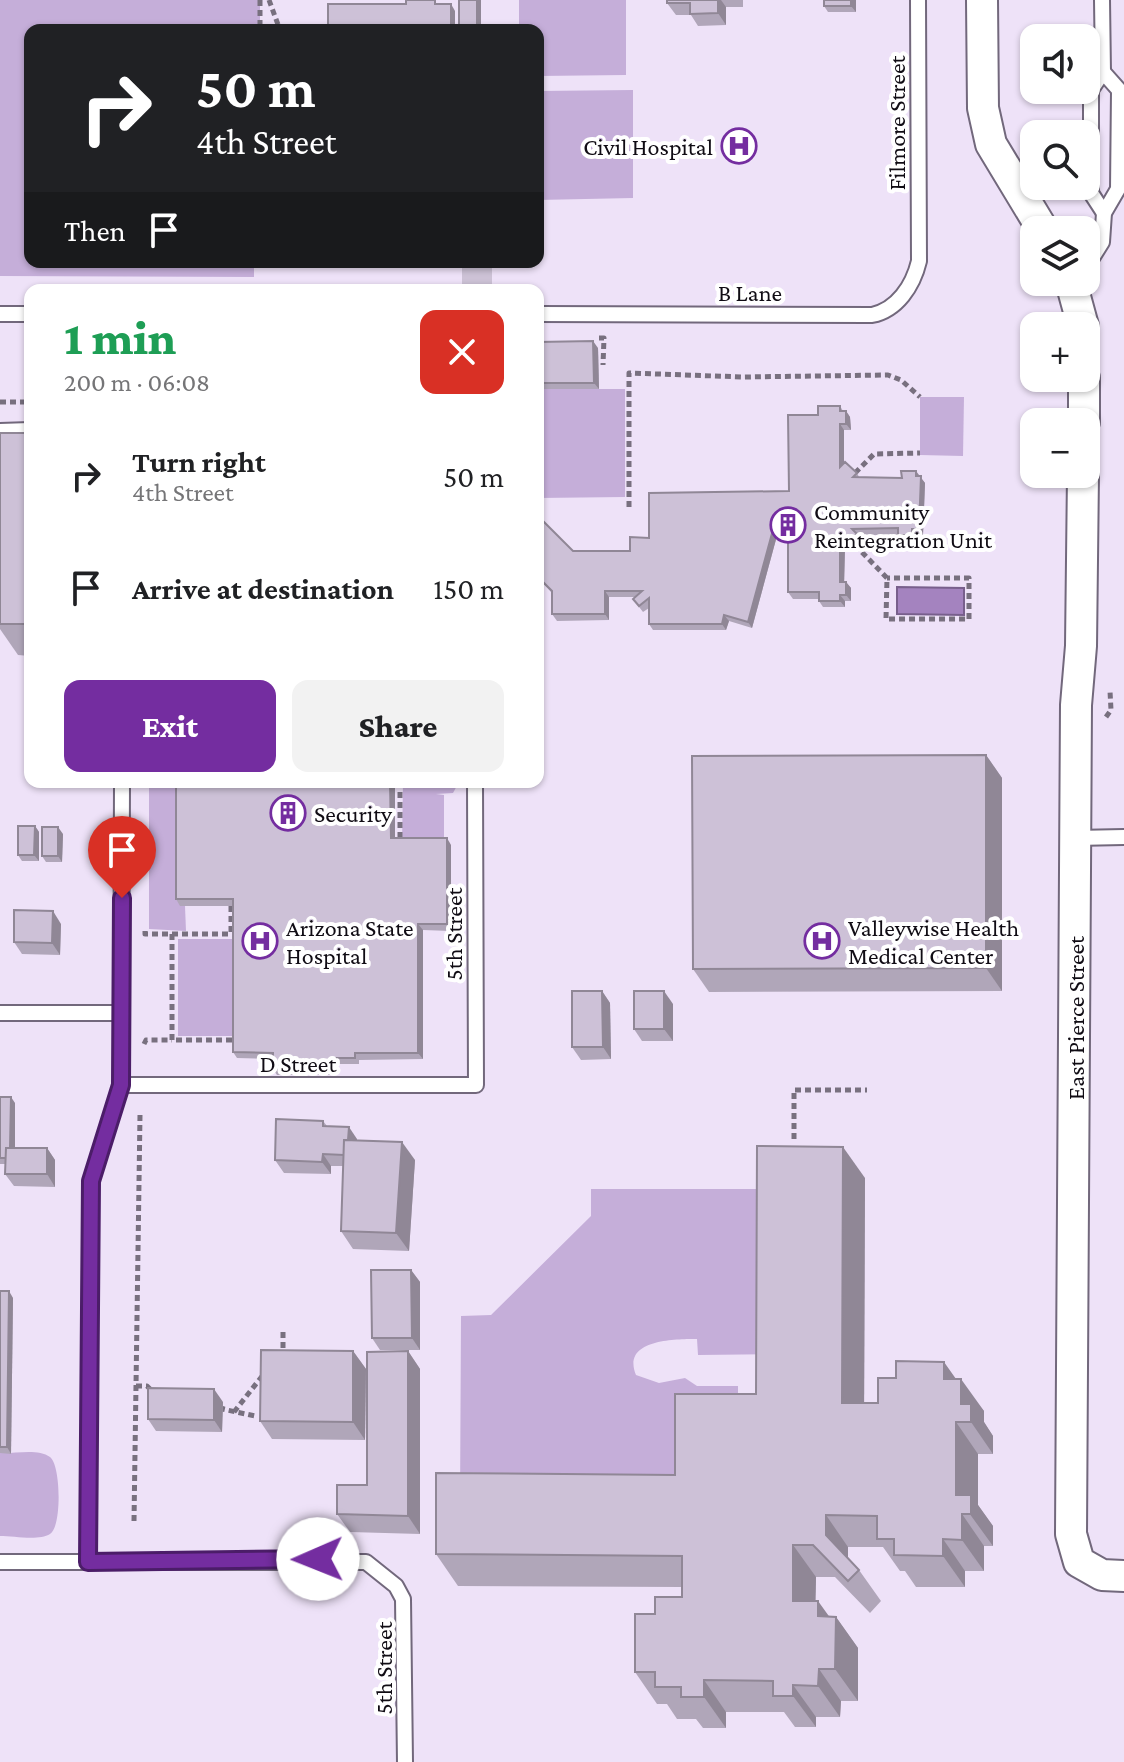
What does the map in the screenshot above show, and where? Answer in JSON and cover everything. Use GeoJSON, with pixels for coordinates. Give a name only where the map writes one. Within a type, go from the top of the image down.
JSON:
{"type":"FeatureCollection","features":[{"type":"Feature","properties":{"kind":"street"},"geometry":{"type":"LineString","coordinates":[[982,0],[983,108],[991,144],[1035,216]]}},
{"type":"Feature","properties":{"kind":"street","name":"East Pierce Street"},"geometry":{"type":"LineString","coordinates":[[1083,488],[1075,838],[1071,1534],[1079,1562],[1102,1575],[1124,1576]]}},
{"type":"Feature","properties":{"kind":"lane","name":"Filmore Street"},"geometry":{"type":"LineString","coordinates":[[918,0],[919,246]]}},
{"type":"Feature","properties":{"kind":"lane"},"geometry":{"type":"LineString","coordinates":[[1102,0],[1103,72],[1091,90],[1091,193],[1104,213]]}},
{"type":"Feature","properties":{"kind":"lane"},"geometry":{"type":"LineString","coordinates":[[1100,245],[1104,213],[1118,189],[1119,90],[1103,72]]}},
{"type":"Feature","properties":{"kind":"lane","name":"B Lane"},"geometry":{"type":"LineString","coordinates":[[544,314],[872,315],[891,308],[902,297],[918,268],[919,246]]}},
{"type":"Feature","properties":{"kind":"lane"},"geometry":{"type":"LineString","coordinates":[[0,314],[24,314]]}},
{"type":"Feature","properties":{"kind":"lane"},"geometry":{"type":"LineString","coordinates":[[0,431],[24,430]]}},
{"type":"Feature","properties":{"kind":"lane"},"geometry":{"type":"LineString","coordinates":[[0,1562],[88,1562],[91,1181],[121,1085],[122,788]]}},
{"type":"Feature","properties":{"kind":"lane","name":"5th Street"},"geometry":{"type":"LineString","coordinates":[[475,788],[476,1085]]}},
{"type":"Feature","properties":{"kind":"lane"},"geometry":{"type":"LineString","coordinates":[[1075,838],[1124,837]]}},
{"type":"Feature","properties":{"kind":"lane"},"geometry":{"type":"LineString","coordinates":[[0,1013],[122,1013]]}},
{"type":"Feature","properties":{"kind":"lane","name":"D Street"},"geometry":{"type":"LineString","coordinates":[[121,1085],[476,1085]]}},
{"type":"Feature","properties":{"kind":"lane","name":"5th Street"},"geometry":{"type":"LineString","coordinates":[[88,1562],[348,1559],[366,1562],[382,1571],[403,1599],[405,1762]]}},
{"type":"Feature","properties":{"kind":"path"},"geometry":{"type":"LineString","coordinates":[[260,0],[260,24]]}},
{"type":"Feature","properties":{"kind":"path"},"geometry":{"type":"LineString","coordinates":[[269,0],[278,24]]}},
{"type":"Feature","properties":{"kind":"path"},"geometry":{"type":"LineString","coordinates":[[603,348],[603,365]]}},
{"type":"Feature","properties":{"kind":"path"},"geometry":{"type":"LineString","coordinates":[[629,507],[629,373],[743,377],[888,375],[901,380],[920,397]]}},
{"type":"Feature","properties":{"kind":"path"},"geometry":{"type":"LineString","coordinates":[[0,402],[24,402]]}},
{"type":"Feature","properties":{"kind":"path"},"geometry":{"type":"LineString","coordinates":[[855,473],[874,454],[920,453]]}},
{"type":"Feature","properties":{"kind":"path"},"geometry":{"type":"LineString","coordinates":[[855,545],[887,578],[886,619],[969,619],[969,578],[887,578]]}},
{"type":"Feature","properties":{"kind":"path"},"geometry":{"type":"LineString","coordinates":[[400,788],[400,845]]}},
{"type":"Feature","properties":{"kind":"path"},"geometry":{"type":"LineString","coordinates":[[145,919],[145,934],[234,934],[231,906]]}},
{"type":"Feature","properties":{"kind":"path"},"geometry":{"type":"LineString","coordinates":[[172,934],[172,1040]]}},
{"type":"Feature","properties":{"kind":"path"},"geometry":{"type":"LineString","coordinates":[[144,1056],[146,1040],[237,1040]]}},
{"type":"Feature","properties":{"kind":"path"},"geometry":{"type":"LineString","coordinates":[[794,1139],[794,1090],[867,1090]]}},
{"type":"Feature","properties":{"kind":"path"},"geometry":{"type":"LineString","coordinates":[[134,1521],[140,1115]]}},
{"type":"Feature","properties":{"kind":"path"},"geometry":{"type":"LineString","coordinates":[[283,1332],[283,1359]]}},
{"type":"Feature","properties":{"kind":"path"},"geometry":{"type":"LineString","coordinates":[[273,1362],[283,1349]]}},
{"type":"Feature","properties":{"kind":"path"},"geometry":{"type":"LineString","coordinates":[[234,1412],[264,1374]]}},
{"type":"Feature","properties":{"kind":"path"},"geometry":{"type":"LineString","coordinates":[[136,1386],[147,1386],[164,1401]]}},
{"type":"Feature","properties":{"kind":"path"},"geometry":{"type":"LineString","coordinates":[[208,1401],[223,1402],[222,1409],[255,1416]]}},
{"type":"Feature","properties":{"kind":"shaded area"},"geometry":{"type":"Polygon","coordinates":[[[0,0],[260,0],[260,24],[24,24],[24,268],[254,268],[254,277],[0,276],[0,0]]]}},
{"type":"Feature","properties":{"kind":"shaded area"},"geometry":{"type":"Polygon","coordinates":[[[519,0],[626,0],[626,75],[544,76],[544,24],[519,24],[519,0]]]}},
{"type":"Feature","properties":{"kind":"shaded area"},"geometry":{"type":"Polygon","coordinates":[[[633,90],[633,198],[544,200],[544,91],[633,90]]]}},
{"type":"Feature","properties":{"kind":"shaded area"},"geometry":{"type":"Polygon","coordinates":[[[544,389],[625,389],[625,497],[544,498],[544,389]]]}},
{"type":"Feature","properties":{"kind":"shaded area"},"geometry":{"type":"Polygon","coordinates":[[[920,397],[964,397],[963,456],[920,455],[920,397]]]}},
{"type":"Feature","properties":{"kind":"shaded area"},"geometry":{"type":"Polygon","coordinates":[[[897,587],[964,588],[964,615],[897,614],[897,587]]]}},
{"type":"Feature","properties":{"kind":"shaded area"},"geometry":{"type":"Polygon","coordinates":[[[149,788],[180,788],[186,931],[149,929],[149,788]]]}},
{"type":"Feature","properties":{"kind":"shaded area"},"geometry":{"type":"Polygon","coordinates":[[[403,788],[456,788],[453,793],[436,794],[444,795],[444,845],[402,845],[403,788]]]}},
{"type":"Feature","properties":{"kind":"shaded area"},"geometry":{"type":"Polygon","coordinates":[[[178,939],[237,939],[237,1036],[178,1036],[178,939]]]}},
{"type":"Feature","properties":{"kind":"shaded area"},"geometry":{"type":"Polygon","coordinates":[[[591,1189],[779,1189],[779,1354],[698,1355],[697,1339],[665,1341],[643,1348],[636,1354],[633,1363],[636,1375],[659,1383],[685,1378],[697,1386],[738,1386],[738,1418],[697,1506],[460,1505],[461,1316],[491,1315],[591,1216],[591,1189]]]}},
{"type":"Feature","properties":{"kind":"shaded area"},"geometry":{"type":"Polygon","coordinates":[[[0,1453],[45,1454],[54,1462],[58,1509],[57,1520],[50,1534],[33,1538],[0,1536],[0,1453]]]}},
{"type":"Feature","properties":{"kind":"building"},"geometry":{"type":"Polygon","coordinates":[[[406,0],[435,0],[435,4],[451,4],[451,24],[328,24],[328,4],[406,4],[406,0]]]}},
{"type":"Feature","properties":{"kind":"building"},"geometry":{"type":"Polygon","coordinates":[[[459,0],[477,0],[477,24],[459,24],[459,0]]]}},
{"type":"Feature","properties":{"kind":"building"},"geometry":{"type":"Polygon","coordinates":[[[667,0],[718,0],[718,13],[690,14],[690,3],[667,3],[667,0]]]}},
{"type":"Feature","properties":{"kind":"building"},"geometry":{"type":"Polygon","coordinates":[[[824,0],[851,0],[851,6],[824,6],[824,0]]]}},
{"type":"Feature","properties":{"kind":"building"},"geometry":{"type":"Polygon","coordinates":[[[593,341],[594,383],[544,383],[544,342],[593,341]]]}},
{"type":"Feature","properties":{"kind":"building","name":"Community Reintegration Unit"},"geometry":{"type":"Polygon","coordinates":[[[818,406],[840,406],[840,411],[846,411],[846,424],[840,424],[840,467],[845,462],[857,473],[853,477],[902,478],[901,471],[916,471],[916,476],[921,476],[919,529],[912,529],[912,535],[898,535],[898,528],[852,529],[857,534],[846,544],[840,540],[840,582],[846,582],[846,595],[840,595],[840,601],[819,601],[819,592],[788,592],[788,526],[774,526],[748,622],[724,615],[722,624],[649,624],[649,598],[639,606],[633,599],[642,591],[605,591],[605,614],[552,614],[552,591],[544,583],[544,522],[573,551],[630,551],[630,537],[649,538],[649,493],[789,491],[788,415],[818,415],[818,406]]]}},
{"type":"Feature","properties":{"kind":"building"},"geometry":{"type":"Polygon","coordinates":[[[0,433],[24,433],[24,624],[0,624],[0,433]]]}},
{"type":"Feature","properties":{"kind":"building"},"geometry":{"type":"Polygon","coordinates":[[[986,755],[986,968],[693,969],[692,756],[986,755]]]}},
{"type":"Feature","properties":{"kind":"building"},"geometry":{"type":"Polygon","coordinates":[[[176,788],[390,788],[391,838],[447,838],[447,924],[418,924],[418,1053],[355,1053],[355,1058],[331,1058],[330,1069],[273,1069],[273,1053],[233,1052],[233,899],[176,899],[176,788]]]}},
{"type":"Feature","properties":{"kind":"building"},"geometry":{"type":"Polygon","coordinates":[[[18,826],[35,826],[34,855],[18,855],[18,826]]]}},
{"type":"Feature","properties":{"kind":"building"},"geometry":{"type":"Polygon","coordinates":[[[42,827],[58,827],[58,856],[42,856],[42,827]]]}},
{"type":"Feature","properties":{"kind":"building"},"geometry":{"type":"Polygon","coordinates":[[[14,910],[53,911],[52,943],[14,942],[14,910]]]}},
{"type":"Feature","properties":{"kind":"building"},"geometry":{"type":"Polygon","coordinates":[[[572,991],[602,991],[603,1047],[572,1047],[572,991]]]}},
{"type":"Feature","properties":{"kind":"building"},"geometry":{"type":"Polygon","coordinates":[[[634,991],[664,991],[664,1029],[634,1029],[634,991]]]}},
{"type":"Feature","properties":{"kind":"building"},"geometry":{"type":"Polygon","coordinates":[[[0,1097],[11,1097],[10,1148],[6,1148],[6,1158],[0,1158],[0,1097]]]}},
{"type":"Feature","properties":{"kind":"building"},"geometry":{"type":"Polygon","coordinates":[[[276,1119],[323,1121],[323,1126],[349,1127],[348,1140],[344,1140],[344,1155],[323,1154],[322,1162],[275,1160],[276,1119]]]}},
{"type":"Feature","properties":{"kind":"building"},"geometry":{"type":"Polygon","coordinates":[[[344,1140],[402,1142],[396,1233],[341,1231],[344,1140]]]}},
{"type":"Feature","properties":{"kind":"building"},"geometry":{"type":"Polygon","coordinates":[[[757,1146],[843,1147],[842,1403],[878,1403],[878,1378],[896,1378],[896,1361],[944,1362],[944,1379],[961,1379],[961,1404],[971,1404],[971,1422],[956,1422],[956,1495],[971,1495],[971,1514],[962,1514],[962,1540],[943,1539],[943,1556],[894,1555],[894,1539],[877,1539],[877,1516],[826,1515],[826,1535],[859,1570],[848,1581],[813,1545],[793,1545],[793,1601],[818,1601],[818,1616],[836,1617],[835,1669],[819,1669],[818,1686],[793,1685],[793,1696],[773,1696],[773,1681],[704,1680],[704,1697],[681,1697],[681,1687],[655,1687],[655,1672],[635,1672],[635,1614],[655,1614],[655,1597],[682,1597],[682,1556],[436,1554],[436,1473],[675,1475],[675,1394],[756,1394],[757,1146]]]}},
{"type":"Feature","properties":{"kind":"building"},"geometry":{"type":"Polygon","coordinates":[[[6,1148],[47,1148],[47,1174],[5,1174],[6,1148]]]}},
{"type":"Feature","properties":{"kind":"building"},"geometry":{"type":"Polygon","coordinates":[[[371,1270],[411,1270],[412,1338],[372,1338],[371,1270]]]}},
{"type":"Feature","properties":{"kind":"building"},"geometry":{"type":"Polygon","coordinates":[[[0,1291],[9,1291],[7,1447],[0,1447],[0,1291]]]}},
{"type":"Feature","properties":{"kind":"building"},"geometry":{"type":"Polygon","coordinates":[[[261,1350],[353,1351],[353,1422],[260,1421],[261,1350]]]}},
{"type":"Feature","properties":{"kind":"building"},"geometry":{"type":"Polygon","coordinates":[[[408,1351],[408,1516],[337,1514],[337,1485],[367,1485],[367,1352],[408,1351]]]}},
{"type":"Feature","properties":{"kind":"building"},"geometry":{"type":"Polygon","coordinates":[[[148,1388],[214,1389],[214,1420],[148,1419],[148,1388]]]}},
{"type":"Feature","properties":{"kind":"tunnel"},"geometry":{"type":"LineString","coordinates":[[477,268],[477,284]]}},
{"type":"Feature","properties":{"kind":"place","name":"Civil Hospital"},"geometry":{"type":"Point","coordinates":[739,146]}},
{"type":"Feature","properties":{"kind":"place","name":"Community Reintegration Unit"},"geometry":{"type":"Point","coordinates":[788,525]}},
{"type":"Feature","properties":{"kind":"place","name":"Security"},"geometry":{"type":"Point","coordinates":[288,813]}},
{"type":"Feature","properties":{"kind":"place","name":"Arizona State Hospital"},"geometry":{"type":"Point","coordinates":[260,941]}},
{"type":"Feature","properties":{"kind":"place","name":"Valleywise Health Medical Center"},"geometry":{"type":"Point","coordinates":[822,941]}},
{"type":"Feature","properties":{"kind":"route"},"geometry":{"type":"LineString","coordinates":[[122,898],[121,1085],[91,1181],[88,1562],[318,1559]]}}]}
